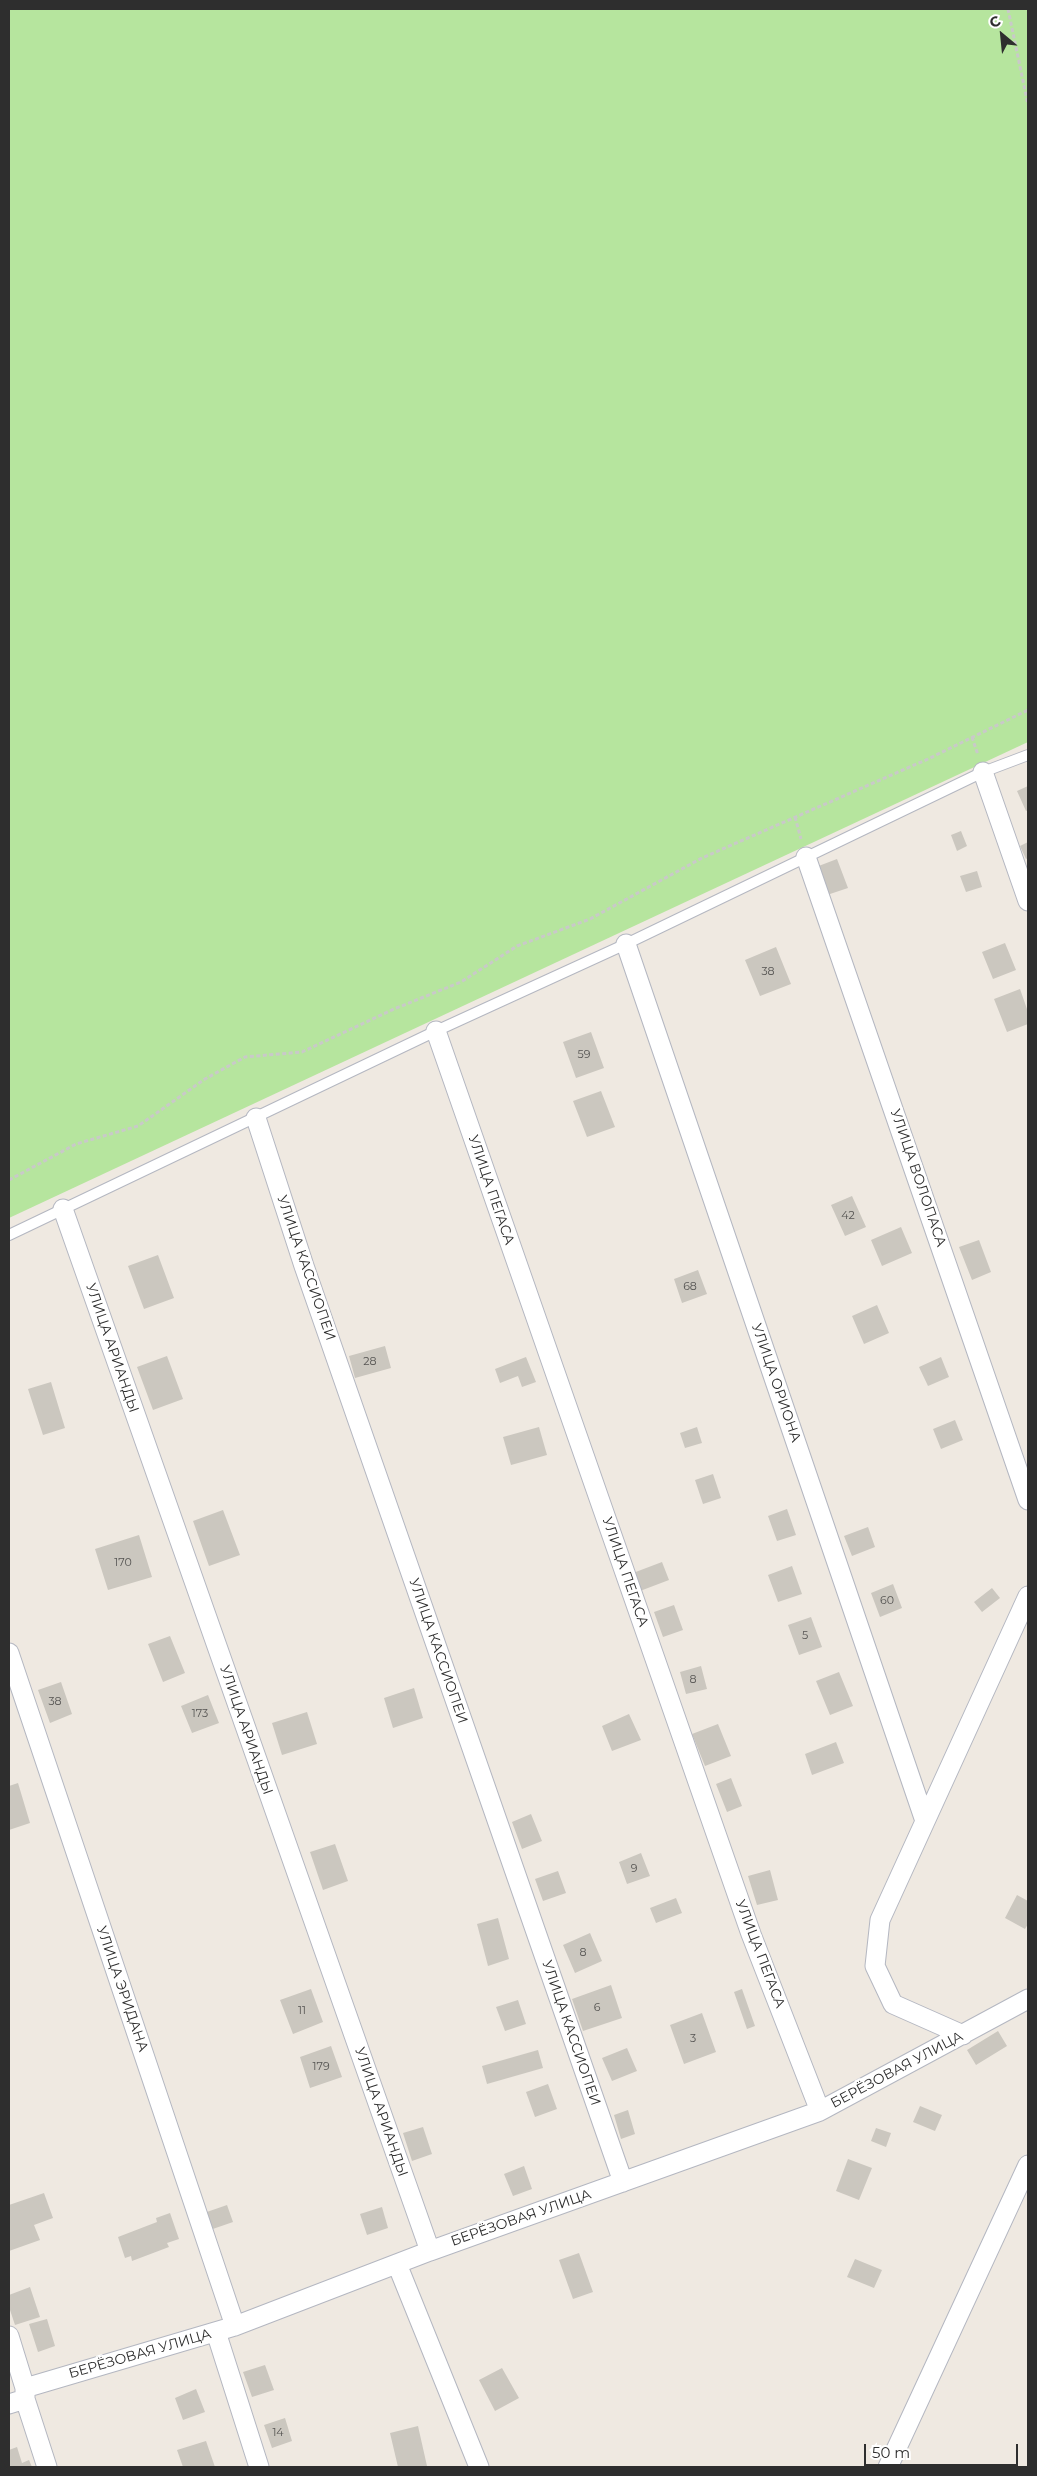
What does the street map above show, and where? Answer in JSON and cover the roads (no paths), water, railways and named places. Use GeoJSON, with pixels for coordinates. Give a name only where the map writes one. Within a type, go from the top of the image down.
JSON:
{"type":"FeatureCollection","features":[{"type":"Feature","properties":{"kind":"street"},"geometry":{"type":"LineString","coordinates":[[983,772],[1028,901]]}},
{"type":"Feature","properties":{"kind":"street","name":"УЛИЦА ВОЛОПАСА"},"geometry":{"type":"LineString","coordinates":[[806,857],[1028,1500]]}},
{"type":"Feature","properties":{"kind":"street","name":"УЛИЦА ОРИОНА"},"geometry":{"type":"LineString","coordinates":[[626,944],[925,1821]]}},
{"type":"Feature","properties":{"kind":"street","name":"УЛИЦА ПЕГАСА"},"geometry":{"type":"LineString","coordinates":[[436,1031],[751,1934],[820,2111]]}},
{"type":"Feature","properties":{"kind":"street","name":"УЛИЦА КАССИОПЕИ"},"geometry":{"type":"LineString","coordinates":[[256,1118],[304,1266],[623,2182]]}},
{"type":"Feature","properties":{"kind":"street","name":"УЛИЦА АРИАНДЫ"},"geometry":{"type":"LineString","coordinates":[[63,1209],[430,2251]]}},
{"type":"Feature","properties":{"kind":"street"},"geometry":{"type":"LineString","coordinates":[[963,2035],[892,2004],[875,1966],[880,1920],[1028,1596]]}},
{"type":"Feature","properties":{"kind":"street","name":"УЛИЦА ЭРИДАНА"},"geometry":{"type":"LineString","coordinates":[[9,1653],[235,2326]]}},
{"type":"Feature","properties":{"kind":"street","name":"БЕРЁЗОВАЯ УЛИЦА"},"geometry":{"type":"LineString","coordinates":[[20,2397],[235,2326],[430,2251],[820,2111],[1028,1999]]}},
{"type":"Feature","properties":{"kind":"street"},"geometry":{"type":"LineString","coordinates":[[888,2467],[1028,2165]]}},
{"type":"Feature","properties":{"kind":"street"},"geometry":{"type":"LineString","coordinates":[[397,2264],[479,2467]]}},
{"type":"Feature","properties":{"kind":"street"},"geometry":{"type":"LineString","coordinates":[[216,2332],[259,2467]]}},
{"type":"Feature","properties":{"kind":"street"},"geometry":{"type":"LineString","coordinates":[[9,2336],[20,2397],[47,2467]]}},
{"type":"Feature","properties":{"kind":"lane"},"geometry":{"type":"LineString","coordinates":[[9,1235],[436,1031],[626,944],[983,772],[1028,754]]}}]}
